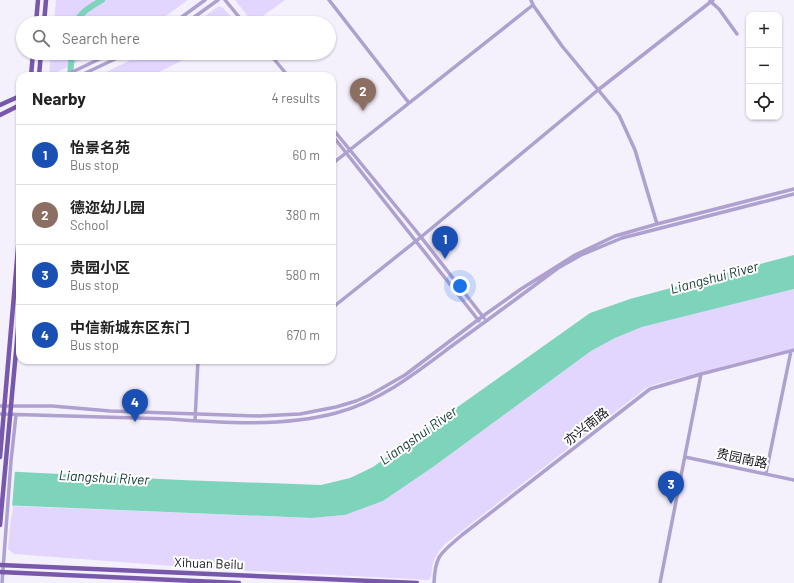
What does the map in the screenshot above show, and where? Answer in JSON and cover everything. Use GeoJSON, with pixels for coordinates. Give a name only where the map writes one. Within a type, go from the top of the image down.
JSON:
{"type":"FeatureCollection","features":[{"type":"Feature","properties":{"kind":"main road"},"geometry":{"type":"LineString","coordinates":[[37,16],[38,0]]}},
{"type":"Feature","properties":{"kind":"main road"},"geometry":{"type":"LineString","coordinates":[[45,16],[46,0]]}},
{"type":"Feature","properties":{"kind":"main road"},"geometry":{"type":"LineString","coordinates":[[32,72],[33,60]]}},
{"type":"Feature","properties":{"kind":"main road"},"geometry":{"type":"LineString","coordinates":[[40,72],[41,60]]}},
{"type":"Feature","properties":{"kind":"main road"},"geometry":{"type":"LineString","coordinates":[[0,105],[16,98]]}},
{"type":"Feature","properties":{"kind":"main road"},"geometry":{"type":"LineString","coordinates":[[0,115],[16,107]]}},
{"type":"Feature","properties":{"kind":"main road"},"geometry":{"type":"LineString","coordinates":[[0,456],[2,406],[16,265]]}},
{"type":"Feature","properties":{"kind":"main road"},"geometry":{"type":"LineString","coordinates":[[0,525],[5,470],[9,463],[10,415],[16,352]]}},
{"type":"Feature","properties":{"kind":"main road","name":"Xihuan Beilu"},"geometry":{"type":"LineString","coordinates":[[1,565],[417,583]]}},
{"type":"Feature","properties":{"kind":"main road","name":"Xihuan Beilu"},"geometry":{"type":"LineString","coordinates":[[1,572],[239,583]]}},
{"type":"Feature","properties":{"kind":"street"},"geometry":{"type":"LineString","coordinates":[[183,16],[205,0]]}},
{"type":"Feature","properties":{"kind":"street"},"geometry":{"type":"LineString","coordinates":[[196,16],[218,0]]}},
{"type":"Feature","properties":{"kind":"street"},"geometry":{"type":"LineString","coordinates":[[225,0],[238,16]]}},
{"type":"Feature","properties":{"kind":"street"},"geometry":{"type":"LineString","coordinates":[[329,0],[409,103]]}},
{"type":"Feature","properties":{"kind":"street"},"geometry":{"type":"LineString","coordinates":[[532,0],[533,5],[562,46],[620,115],[635,150],[659,229]]}},
{"type":"Feature","properties":{"kind":"street"},"geometry":{"type":"LineString","coordinates":[[336,305],[598,90],[711,0],[737,34]]}},
{"type":"Feature","properties":{"kind":"street"},"geometry":{"type":"LineString","coordinates":[[336,161],[533,5]]}},
{"type":"Feature","properties":{"kind":"street"},"geometry":{"type":"LineString","coordinates":[[72,72],[97,60]]}},
{"type":"Feature","properties":{"kind":"street"},"geometry":{"type":"LineString","coordinates":[[88,72],[113,60]]}},
{"type":"Feature","properties":{"kind":"street"},"geometry":{"type":"LineString","coordinates":[[275,60],[285,72]]}},
{"type":"Feature","properties":{"kind":"street"},"geometry":{"type":"LineString","coordinates":[[336,133],[421,236],[486,321]]}},
{"type":"Feature","properties":{"kind":"street"},"geometry":{"type":"LineString","coordinates":[[336,140],[416,240],[481,325]]}},
{"type":"Feature","properties":{"kind":"street"},"geometry":{"type":"LineString","coordinates":[[2,406],[52,406],[110,411],[252,416],[300,414],[336,407],[356,401],[405,375],[521,289],[575,255],[615,236],[794,189]]}},
{"type":"Feature","properties":{"kind":"street"},"geometry":{"type":"LineString","coordinates":[[2,414],[260,422],[287,421],[336,413],[372,400],[407,379],[558,268],[581,255],[622,238],[794,194]]}},
{"type":"Feature","properties":{"kind":"street"},"geometry":{"type":"LineString","coordinates":[[766,473],[793,350]]}},
{"type":"Feature","properties":{"kind":"street","name":"亦兴南路"},"geometry":{"type":"LineString","coordinates":[[434,583],[435,569],[438,559],[443,551],[650,389],[793,350]]}},
{"type":"Feature","properties":{"kind":"street"},"geometry":{"type":"LineString","coordinates":[[196,421],[198,364]]}},
{"type":"Feature","properties":{"kind":"street"},"geometry":{"type":"LineString","coordinates":[[660,583],[702,374]]}},
{"type":"Feature","properties":{"kind":"street"},"geometry":{"type":"LineString","coordinates":[[2,583],[1,565],[6,527],[9,463],[16,415]]}},
{"type":"Feature","properties":{"kind":"street","name":"贵园南路"},"geometry":{"type":"LineString","coordinates":[[685,457],[794,480]]}},
{"type":"Feature","properties":{"kind":"street"},"geometry":{"type":"LineString","coordinates":[[1,517],[6,527]]}},
{"type":"Feature","properties":{"kind":"shaded area"},"geometry":{"type":"Polygon","coordinates":[[[56,0],[188,0],[166,16],[55,16],[56,0]]]}},
{"type":"Feature","properties":{"kind":"shaded area"},"geometry":{"type":"Polygon","coordinates":[[[235,0],[285,0],[263,16],[248,16],[235,0]]]}},
{"type":"Feature","properties":{"kind":"shaded area"},"geometry":{"type":"Polygon","coordinates":[[[219,6],[230,16],[205,16],[219,6]]]}},
{"type":"Feature","properties":{"kind":"shaded area"},"geometry":{"type":"Polygon","coordinates":[[[50,60],[82,60],[57,72],[49,72],[50,60]]]}},
{"type":"Feature","properties":{"kind":"shaded area"},"geometry":{"type":"Polygon","coordinates":[[[131,60],[182,60],[159,72],[106,72],[131,60]]]}},
{"type":"Feature","properties":{"kind":"shaded area"},"geometry":{"type":"Polygon","coordinates":[[[794,289],[794,348],[656,384],[646,388],[445,544],[435,558],[429,580],[213,569],[14,554],[8,549],[13,506],[311,518],[345,515],[383,501],[433,467],[591,351],[615,338],[642,327],[794,289]]]}},
{"type":"Feature","properties":{"kind":"water","name":"Liangshui River"},"geometry":{"type":"Polygon","coordinates":[[[794,255],[794,289],[642,327],[615,338],[591,351],[433,467],[383,501],[345,515],[311,518],[0,505],[0,471],[321,485],[350,478],[373,467],[590,313],[630,299],[794,255]]]}},
{"type":"Feature","properties":{"kind":"pier"},"geometry":{"type":"Polygon","coordinates":[[[0,469],[15,470],[12,507],[0,507],[0,469]]]}},
{"type":"Feature","properties":{"kind":"waterway"},"geometry":{"type":"LineString","coordinates":[[80,16],[83,12],[102,0]]}},
{"type":"Feature","properties":{"kind":"waterway"},"geometry":{"type":"LineString","coordinates":[[70,72],[71,60]]}},
{"type":"Feature","properties":{"kind":"place","name":"德迩幼儿园"},"geometry":{"type":"Point","coordinates":[363,111]}},
{"type":"Feature","properties":{"kind":"place","name":"怡景名苑"},"geometry":{"type":"Point","coordinates":[445,259]}},
{"type":"Feature","properties":{"kind":"place","name":"中信新城东区东门"},"geometry":{"type":"Point","coordinates":[135,422]}},
{"type":"Feature","properties":{"kind":"place","name":"贵园小区"},"geometry":{"type":"Point","coordinates":[671,504]}}]}
